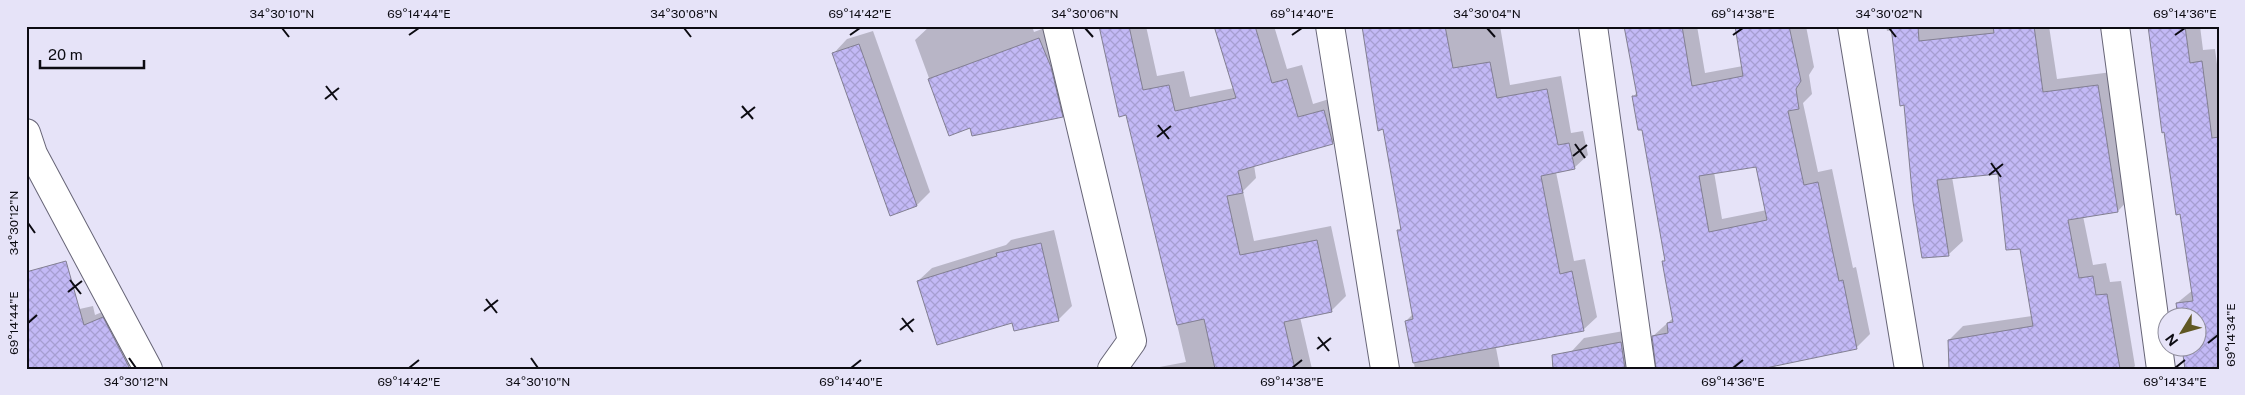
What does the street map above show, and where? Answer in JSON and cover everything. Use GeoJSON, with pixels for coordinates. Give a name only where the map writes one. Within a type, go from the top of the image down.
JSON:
{"type":"FeatureCollection","features":[{"type":"Feature","properties":{"kind":"street"},"geometry":{"type":"LineString","coordinates":[[1057,26],[1132,341],[1112,369]]}},
{"type":"Feature","properties":{"kind":"street"},"geometry":{"type":"LineString","coordinates":[[1330,26],[1385,369]]}},
{"type":"Feature","properties":{"kind":"street"},"geometry":{"type":"LineString","coordinates":[[1593,26],[1641,369]]}},
{"type":"Feature","properties":{"kind":"street"},"geometry":{"type":"LineString","coordinates":[[1852,26],[1909,369]]}},
{"type":"Feature","properties":{"kind":"street"},"geometry":{"type":"LineString","coordinates":[[2115,26],[2161,369]]}},
{"type":"Feature","properties":{"kind":"street"},"geometry":{"type":"LineString","coordinates":[[26,133],[33,154],[148,369]]}},
{"type":"Feature","properties":{"kind":"building"},"geometry":{"type":"Polygon","coordinates":[[[1099,26],[1129,26],[1143,90],[1169,85],[1175,111],[1236,98],[1214,26],[1255,26],[1272,83],[1287,79],[1298,117],[1324,110],[1333,144],[1238,171],[1243,193],[1227,196],[1240,255],[1317,240],[1332,312],[1284,322],[1295,369],[1215,369],[1204,319],[1177,325],[1126,115],[1119,117],[1099,26]]]}},
{"type":"Feature","properties":{"kind":"building"},"geometry":{"type":"Polygon","coordinates":[[[1362,26],[1445,26],[1453,68],[1490,62],[1497,98],[1547,89],[1558,145],[1569,143],[1575,169],[1541,176],[1560,274],[1572,271],[1584,331],[1413,363],[1405,321],[1413,319],[1397,230],[1401,230],[1383,129],[1378,131],[1362,26]]]}},
{"type":"Feature","properties":{"kind":"building"},"geometry":{"type":"Polygon","coordinates":[[[1624,26],[1682,26],[1692,86],[1743,76],[1735,26],[1789,26],[1801,81],[1796,89],[1799,109],[1788,111],[1804,185],[1818,182],[1839,281],[1843,280],[1857,349],[1761,369],[1656,369],[1652,336],[1668,333],[1667,323],[1673,322],[1662,261],[1665,261],[1642,130],[1638,130],[1632,96],[1637,96],[1624,26]],[[1756,167],[1699,176],[1709,232],[1767,220],[1756,167]]]}},
{"type":"Feature","properties":{"kind":"building"},"geometry":{"type":"Polygon","coordinates":[[[1891,26],[1918,26],[1919,41],[1994,33],[1993,26],[2034,26],[2043,92],[2098,85],[2118,212],[2068,220],[2079,278],[2093,276],[2096,295],[2107,294],[2120,369],[1949,369],[1948,340],[2033,326],[2020,249],[2006,250],[1998,174],[1937,180],[1949,256],[1922,258],[1913,202],[1904,105],[1900,106],[1891,26]]]}},
{"type":"Feature","properties":{"kind":"building"},"geometry":{"type":"Polygon","coordinates":[[[2148,26],[2185,26],[2190,63],[2202,61],[2212,138],[2219,137],[2219,369],[2185,369],[2183,358],[2208,358],[2208,308],[2177,308],[2176,303],[2193,301],[2180,214],[2176,215],[2164,132],[2162,133],[2148,26]]]}},
{"type":"Feature","properties":{"kind":"building"},"geometry":{"type":"Polygon","coordinates":[[[1039,38],[1051,67],[1063,117],[972,136],[970,128],[949,136],[928,79],[1039,38]]]}},
{"type":"Feature","properties":{"kind":"building"},"geometry":{"type":"Polygon","coordinates":[[[859,44],[917,206],[890,216],[832,53],[859,44]]]}},
{"type":"Feature","properties":{"kind":"building"},"geometry":{"type":"Polygon","coordinates":[[[1041,243],[1059,321],[1014,331],[1012,323],[937,345],[917,281],[997,256],[996,253],[1041,243]]]}},
{"type":"Feature","properties":{"kind":"building"},"geometry":{"type":"Polygon","coordinates":[[[66,261],[84,325],[103,317],[130,369],[26,369],[26,272],[66,261]]]}},
{"type":"Feature","properties":{"kind":"building"},"geometry":{"type":"Polygon","coordinates":[[[1621,342],[1625,369],[1553,369],[1552,355],[1621,342]]]}}]}
